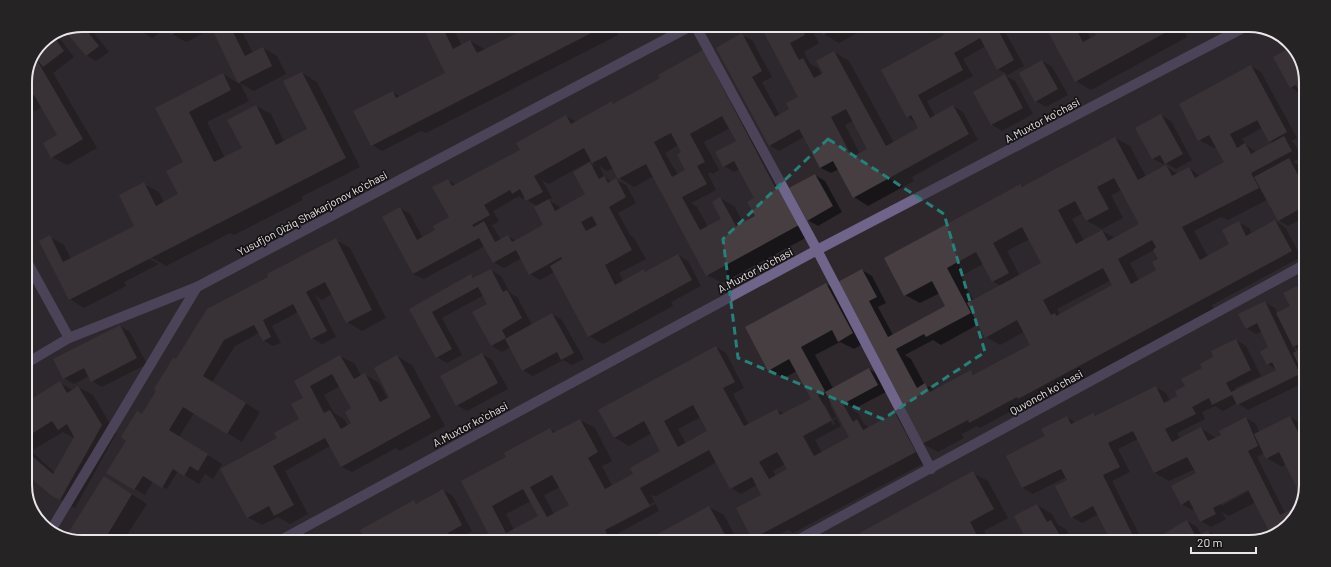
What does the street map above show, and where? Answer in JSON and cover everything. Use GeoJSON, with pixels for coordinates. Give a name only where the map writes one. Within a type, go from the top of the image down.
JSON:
{"type":"FeatureCollection","features":[{"type":"Feature","properties":{"kind":"street","name":"Yusufjon Qiziq Shakarjonov koʻchasi"},"geometry":{"type":"LineString","coordinates":[[32,360],[69,338],[197,287],[680,32]]}},
{"type":"Feature","properties":{"kind":"street"},"geometry":{"type":"LineString","coordinates":[[699,32],[817,250],[931,469]]}},
{"type":"Feature","properties":{"kind":"street","name":"A.Muxtor koʻchasi"},"geometry":{"type":"LineString","coordinates":[[289,535],[817,250],[1235,32]]}},
{"type":"Feature","properties":{"kind":"street","name":"Quvonch koʻchasi"},"geometry":{"type":"LineString","coordinates":[[807,535],[931,469],[1299,267]]}},
{"type":"Feature","properties":{"kind":"street"},"geometry":{"type":"LineString","coordinates":[[32,271],[69,338]]}},
{"type":"Feature","properties":{"kind":"street"},"geometry":{"type":"LineString","coordinates":[[53,525],[197,287]]}},
{"type":"Feature","properties":{"kind":"highlighted area"},"geometry":{"type":"Polygon","coordinates":[[[828,139],[944,214],[985,352],[883,419],[738,358],[723,239],[828,139]]]}},
{"type":"Feature","properties":{"kind":"building"},"geometry":{"type":"Polygon","coordinates":[[[88,32],[99,46],[86,56],[68,34],[88,32]]]}},
{"type":"Feature","properties":{"kind":"building"},"geometry":{"type":"Polygon","coordinates":[[[170,32],[176,32],[171,35],[170,32]]]}},
{"type":"Feature","properties":{"kind":"building"},"geometry":{"type":"Polygon","coordinates":[[[213,32],[233,32],[245,56],[263,47],[272,66],[238,83],[213,32]]]}},
{"type":"Feature","properties":{"kind":"building"},"geometry":{"type":"Polygon","coordinates":[[[425,32],[445,32],[453,49],[470,40],[477,53],[519,32],[593,32],[371,146],[353,111],[393,91],[396,98],[445,73],[425,32]]]}},
{"type":"Feature","properties":{"kind":"building"},"geometry":{"type":"Polygon","coordinates":[[[764,32],[804,32],[805,35],[790,43],[799,60],[803,58],[814,78],[823,73],[816,61],[834,51],[886,146],[918,128],[911,115],[907,118],[881,70],[944,35],[942,32],[999,32],[1014,60],[997,70],[980,38],[954,53],[963,70],[918,95],[930,118],[953,105],[969,134],[853,198],[833,161],[820,168],[799,129],[769,146],[716,48],[742,33],[762,71],[752,77],[775,117],[789,109],[786,103],[798,97],[764,32]],[[846,109],[831,117],[852,157],[867,149],[846,109]]]}},
{"type":"Feature","properties":{"kind":"building"},"geometry":{"type":"Polygon","coordinates":[[[821,32],[829,32],[823,35],[821,32]]]}},
{"type":"Feature","properties":{"kind":"building"},"geometry":{"type":"Polygon","coordinates":[[[1048,32],[1078,32],[1083,42],[1096,35],[1094,32],[1167,32],[1075,82],[1048,32]]]}},
{"type":"Feature","properties":{"kind":"building"},"geometry":{"type":"Polygon","coordinates":[[[56,39],[64,51],[43,67],[37,60],[40,54],[56,39]]]}},
{"type":"Feature","properties":{"kind":"building"},"geometry":{"type":"Polygon","coordinates":[[[703,50],[775,187],[777,186],[799,225],[706,276],[646,164],[618,179],[606,156],[592,163],[584,148],[534,176],[543,192],[526,201],[520,189],[512,194],[510,190],[484,205],[490,215],[472,225],[474,227],[484,221],[495,242],[508,235],[512,242],[543,225],[534,207],[549,199],[555,211],[585,194],[573,172],[590,162],[599,179],[604,176],[608,183],[616,178],[626,197],[609,207],[632,250],[605,265],[615,285],[644,269],[645,272],[678,254],[692,280],[588,337],[550,266],[562,259],[561,257],[529,275],[516,250],[493,263],[479,238],[413,274],[382,217],[400,207],[417,240],[435,230],[433,226],[449,217],[432,187],[448,179],[452,186],[520,150],[516,143],[566,115],[571,124],[612,101],[613,104],[660,78],[658,75],[703,50]],[[722,116],[690,134],[705,162],[697,166],[707,184],[682,197],[700,230],[721,219],[712,202],[720,197],[736,226],[755,216],[747,202],[754,198],[734,161],[723,167],[715,152],[736,141],[722,116]],[[671,133],[654,142],[672,177],[685,170],[677,155],[681,152],[671,133]],[[592,216],[581,222],[586,231],[597,225],[592,216]]]}},
{"type":"Feature","properties":{"kind":"building"},"geometry":{"type":"Polygon","coordinates":[[[1287,50],[1289,52],[1294,60],[1298,72],[1299,91],[1296,85],[1290,88],[1273,57],[1287,50]]]}},
{"type":"Feature","properties":{"kind":"building"},"geometry":{"type":"Polygon","coordinates":[[[1042,60],[1058,89],[1035,102],[1019,73],[1042,60]]]}},
{"type":"Feature","properties":{"kind":"building"},"geometry":{"type":"Polygon","coordinates":[[[37,61],[83,139],[51,158],[43,143],[57,135],[34,95],[32,96],[32,79],[37,61]]]}},
{"type":"Feature","properties":{"kind":"building"},"geometry":{"type":"Polygon","coordinates":[[[1251,65],[1287,132],[1269,142],[1257,120],[1230,134],[1237,148],[1245,143],[1251,154],[1284,136],[1292,151],[1251,173],[1259,188],[1182,227],[1200,260],[1229,244],[1222,230],[1239,221],[1246,236],[1275,220],[1292,251],[1018,399],[1017,397],[969,423],[968,420],[922,444],[836,283],[862,269],[877,297],[869,301],[888,337],[945,306],[932,281],[904,296],[884,258],[1021,184],[1022,187],[1115,137],[1138,180],[1166,165],[1172,176],[1189,167],[1195,178],[1224,162],[1209,135],[1198,141],[1179,104],[1251,65]],[[1114,178],[1097,187],[1109,209],[1086,221],[1075,201],[1058,210],[1076,244],[1102,230],[1108,241],[1139,224],[1114,178]],[[1022,227],[993,243],[1009,273],[992,282],[976,252],[947,268],[971,313],[926,337],[924,334],[896,349],[917,388],[925,383],[930,392],[971,370],[973,375],[1030,345],[1017,320],[985,338],[967,303],[1041,263],[1022,227]],[[1152,240],[1118,259],[1131,284],[1156,270],[1152,262],[1158,259],[1153,250],[1156,247],[1152,240]],[[1103,268],[1043,300],[1051,315],[1055,313],[1056,316],[1112,285],[1103,268]]]}},
{"type":"Feature","properties":{"kind":"building"},"geometry":{"type":"Polygon","coordinates":[[[302,72],[346,158],[69,300],[39,241],[50,235],[63,262],[134,226],[119,195],[144,182],[156,206],[178,194],[166,171],[183,162],[155,108],[223,73],[231,90],[189,112],[214,162],[242,148],[227,120],[256,105],[276,145],[307,129],[283,81],[302,72]]]}},
{"type":"Feature","properties":{"kind":"building"},"geometry":{"type":"Polygon","coordinates":[[[1005,74],[1023,108],[991,125],[973,92],[1005,74]]]}},
{"type":"Feature","properties":{"kind":"building"},"geometry":{"type":"Polygon","coordinates":[[[1161,114],[1183,154],[1165,164],[1160,155],[1152,159],[1135,128],[1161,114]]]}},
{"type":"Feature","properties":{"kind":"building"},"geometry":{"type":"Polygon","coordinates":[[[1289,158],[1299,177],[1299,209],[1278,221],[1254,177],[1289,158]]]}},
{"type":"Feature","properties":{"kind":"building"},"geometry":{"type":"Polygon","coordinates":[[[815,174],[833,206],[807,221],[789,188],[815,174]]]}},
{"type":"Feature","properties":{"kind":"building"},"geometry":{"type":"Polygon","coordinates":[[[336,238],[372,310],[346,323],[325,282],[306,292],[327,331],[311,339],[293,304],[263,320],[271,337],[263,341],[254,325],[224,340],[203,376],[246,403],[227,434],[183,407],[169,430],[208,454],[198,471],[190,466],[184,476],[173,469],[162,488],[143,476],[134,490],[106,473],[126,441],[121,437],[137,411],[142,414],[156,391],[154,389],[173,358],[176,359],[207,309],[268,277],[267,274],[336,238]]]}},
{"type":"Feature","properties":{"kind":"building"},"geometry":{"type":"Polygon","coordinates":[[[491,269],[503,292],[507,290],[522,318],[502,330],[506,338],[491,346],[472,312],[487,304],[478,287],[432,312],[452,349],[436,358],[409,309],[471,274],[473,278],[491,269]]]}},
{"type":"Feature","properties":{"kind":"building"},"geometry":{"type":"Polygon","coordinates":[[[826,283],[853,333],[838,342],[832,330],[801,347],[825,391],[818,395],[832,420],[803,436],[814,456],[849,437],[825,392],[869,368],[878,385],[843,404],[853,422],[857,419],[863,430],[895,413],[916,452],[760,535],[750,535],[736,508],[761,495],[752,477],[730,489],[709,450],[640,488],[650,506],[605,530],[608,535],[484,535],[488,533],[461,481],[506,457],[504,453],[550,428],[553,433],[580,419],[598,452],[588,458],[605,489],[633,474],[630,468],[660,451],[644,421],[614,438],[598,410],[716,346],[735,382],[723,388],[744,426],[777,409],[780,415],[811,399],[789,359],[768,371],[745,327],[826,283]],[[693,405],[664,421],[678,447],[707,431],[693,405]],[[777,452],[759,462],[769,479],[787,469],[777,452]],[[552,475],[530,487],[547,517],[569,505],[552,475]],[[523,489],[492,506],[506,533],[538,516],[523,489]]]}},
{"type":"Feature","properties":{"kind":"building"},"geometry":{"type":"Polygon","coordinates":[[[1297,286],[1299,290],[1299,344],[1293,347],[1276,313],[1290,306],[1283,293],[1297,286]]]}},
{"type":"Feature","properties":{"kind":"building"},"geometry":{"type":"Polygon","coordinates":[[[1265,301],[1299,374],[1237,405],[1232,395],[1212,405],[1209,398],[1192,407],[1196,414],[1165,429],[1172,442],[1201,427],[1208,441],[1221,435],[1219,431],[1246,417],[1258,446],[1248,451],[1280,515],[1293,509],[1282,523],[1269,531],[1248,490],[1213,508],[1216,514],[1200,522],[1189,500],[1181,505],[1171,486],[1196,473],[1187,457],[1154,473],[1133,431],[1108,443],[1120,467],[1103,475],[1133,535],[1108,535],[1093,506],[1071,518],[1055,486],[1067,480],[1061,469],[1022,488],[1006,456],[1045,436],[1041,429],[1067,416],[1071,424],[1094,413],[1095,416],[1156,386],[1164,403],[1177,396],[1175,391],[1185,386],[1181,379],[1202,368],[1200,364],[1213,357],[1211,351],[1236,339],[1251,370],[1226,383],[1231,392],[1276,370],[1272,362],[1267,365],[1260,352],[1268,347],[1257,323],[1246,329],[1238,314],[1265,301]]]}},
{"type":"Feature","properties":{"kind":"building"},"geometry":{"type":"Polygon","coordinates":[[[552,313],[574,353],[561,360],[557,352],[522,371],[505,339],[552,313]]]}},
{"type":"Feature","properties":{"kind":"building"},"geometry":{"type":"Polygon","coordinates":[[[120,325],[137,358],[91,382],[84,368],[63,379],[53,359],[120,325]]]}},
{"type":"Feature","properties":{"kind":"building"},"geometry":{"type":"Polygon","coordinates":[[[1299,349],[1299,366],[1293,353],[1299,349]]]}},
{"type":"Feature","properties":{"kind":"building"},"geometry":{"type":"Polygon","coordinates":[[[482,353],[498,383],[456,406],[440,376],[482,353]]]}},
{"type":"Feature","properties":{"kind":"building"},"geometry":{"type":"Polygon","coordinates":[[[340,355],[354,379],[365,373],[380,402],[389,397],[374,368],[397,355],[431,417],[341,467],[325,438],[273,466],[294,505],[274,516],[269,506],[247,518],[220,469],[277,438],[274,433],[299,419],[291,404],[303,398],[294,381],[340,355]],[[332,374],[310,386],[324,413],[330,410],[341,429],[351,423],[345,412],[351,408],[332,374]]]}},
{"type":"Feature","properties":{"kind":"building"},"geometry":{"type":"Polygon","coordinates":[[[60,381],[67,393],[78,386],[102,425],[60,500],[52,496],[32,479],[32,456],[53,474],[74,437],[67,424],[58,430],[52,421],[32,434],[32,399],[60,381]]]}},
{"type":"Feature","properties":{"kind":"building"},"geometry":{"type":"Polygon","coordinates":[[[1290,416],[1299,434],[1298,491],[1279,452],[1266,459],[1254,434],[1290,416]]]}},
{"type":"Feature","properties":{"kind":"building"},"geometry":{"type":"Polygon","coordinates":[[[973,471],[994,509],[970,522],[977,535],[856,535],[973,471]]]}},
{"type":"Feature","properties":{"kind":"building"},"geometry":{"type":"Polygon","coordinates":[[[104,476],[132,494],[108,534],[110,535],[82,535],[68,533],[104,476]]]}},
{"type":"Feature","properties":{"kind":"building"},"geometry":{"type":"Polygon","coordinates":[[[443,489],[462,525],[448,533],[449,535],[362,535],[360,530],[414,500],[416,504],[443,489]]]}},
{"type":"Feature","properties":{"kind":"building"},"geometry":{"type":"Polygon","coordinates":[[[1037,504],[1047,522],[1051,520],[1060,535],[1024,535],[1014,516],[1037,504]]]}},
{"type":"Feature","properties":{"kind":"building"},"geometry":{"type":"Polygon","coordinates":[[[709,506],[725,535],[656,535],[709,506]]]}},
{"type":"Feature","properties":{"kind":"building"},"geometry":{"type":"Polygon","coordinates":[[[1187,520],[1195,535],[1162,535],[1187,520]]]}},
{"type":"Feature","properties":{"kind":"building"},"geometry":{"type":"Polygon","coordinates":[[[1208,530],[1211,535],[1199,535],[1208,530]]]}}]}
